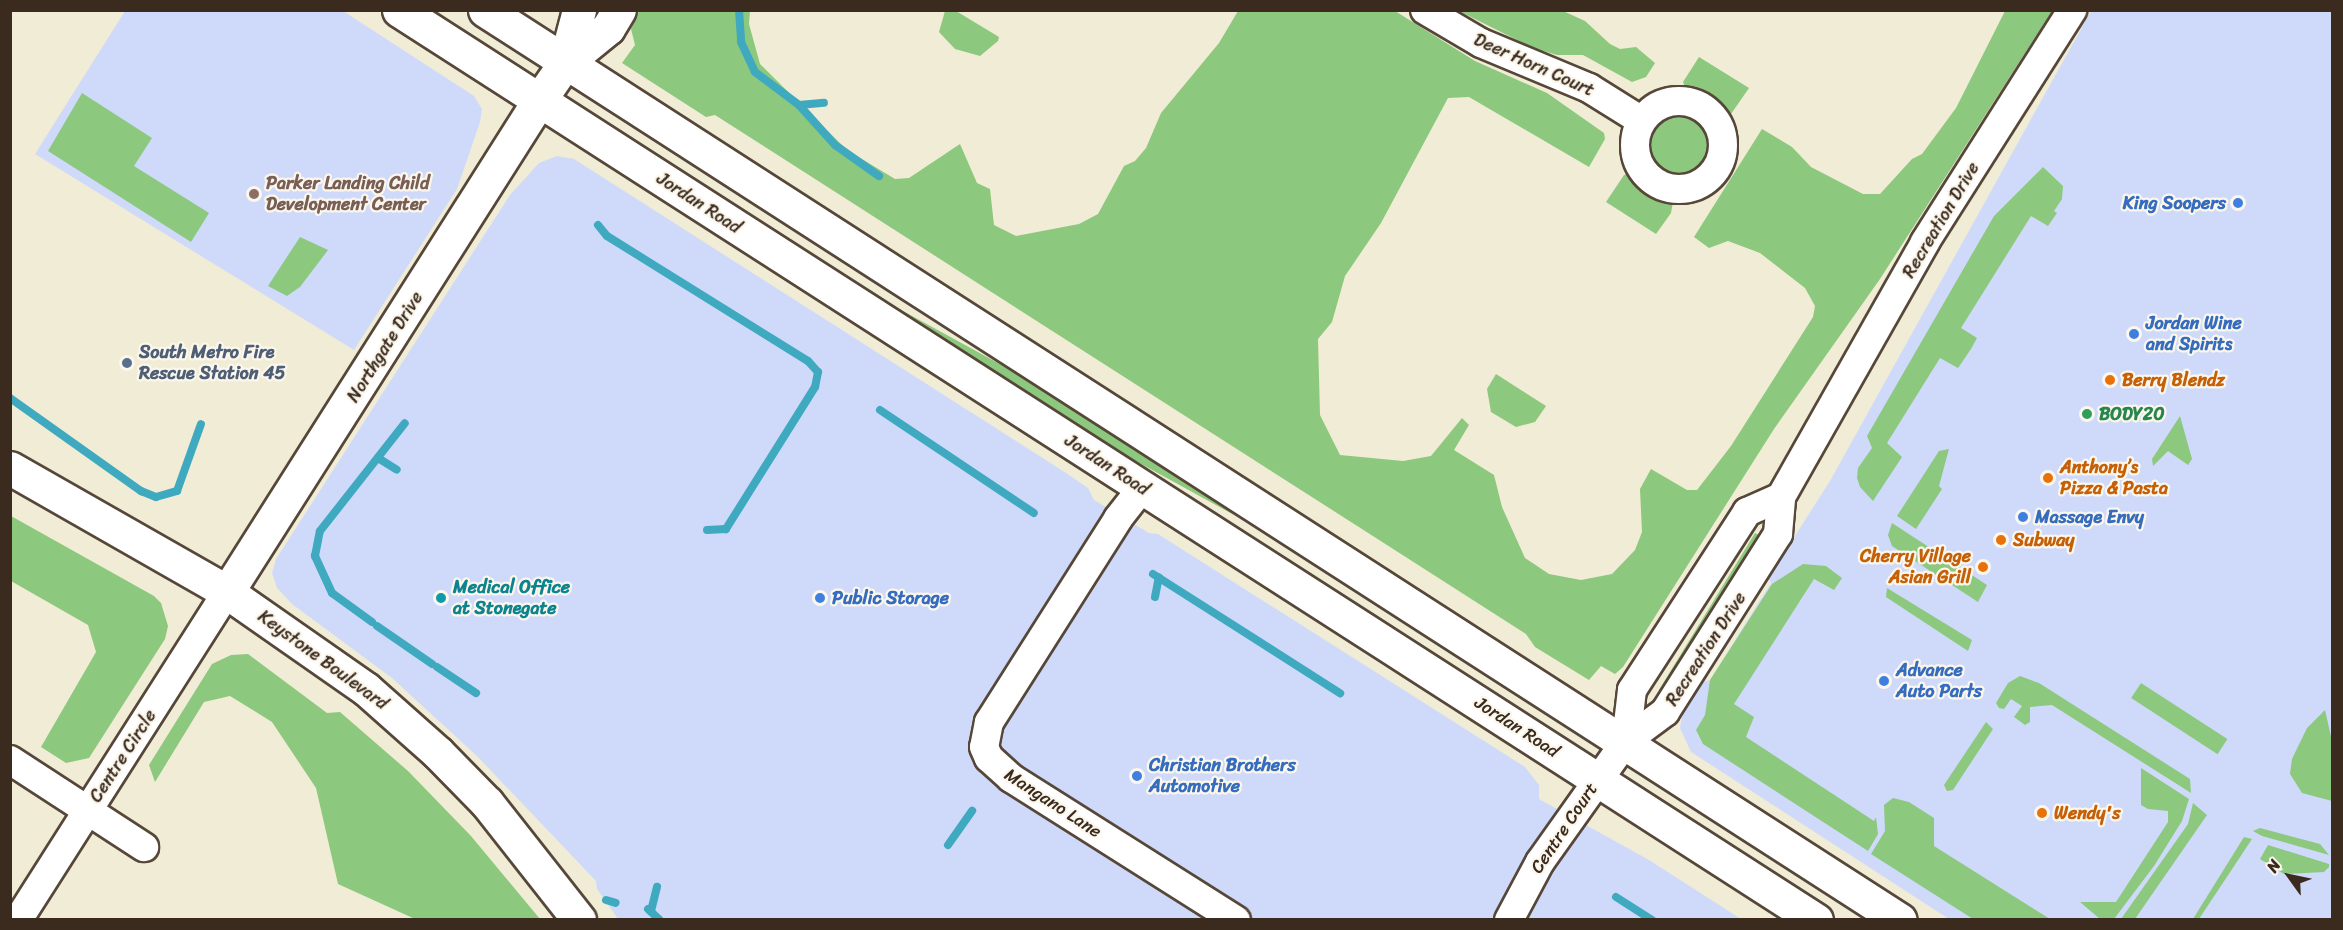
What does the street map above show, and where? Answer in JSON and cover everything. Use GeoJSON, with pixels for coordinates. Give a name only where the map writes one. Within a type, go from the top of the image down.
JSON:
{"type":"FeatureCollection","features":[{"type":"Feature","properties":{"kind":"main road","name":"Jordan Road"},"geometry":{"type":"LineString","coordinates":[[399,10],[1816,920]]}},
{"type":"Feature","properties":{"kind":"main road"},"geometry":{"type":"LineString","coordinates":[[485,10],[1626,741],[1900,920]]}},
{"type":"Feature","properties":{"kind":"main road"},"geometry":{"type":"LineString","coordinates":[[565,63],[579,10]]}},
{"type":"Feature","properties":{"kind":"main road"},"geometry":{"type":"LineString","coordinates":[[565,63],[608,28],[619,10]]}},
{"type":"Feature","properties":{"kind":"main road","name":"Northgate Drive"},"geometry":{"type":"LineString","coordinates":[[227,592],[565,63]]}},
{"type":"Feature","properties":{"kind":"main road","name":"Keystone Boulevard"},"geometry":{"type":"LineString","coordinates":[[10,468],[227,592],[345,673],[438,753],[513,833],[579,920]]}},
{"type":"Feature","properties":{"kind":"street","name":"Deer Horn Court"},"geometry":{"type":"LineString","coordinates":[[1425,10],[1481,43],[1589,88],[1642,121]]}},
{"type":"Feature","properties":{"kind":"street","name":"Recreation Drive"},"geometry":{"type":"LineString","coordinates":[[1626,741],[1665,712],[1778,534],[1781,497],[1925,243],[2072,10]]}},
{"type":"Feature","properties":{"kind":"street","name":"Mangano Lane"},"geometry":{"type":"LineString","coordinates":[[1142,488],[1118,519],[988,722],[984,747],[993,763],[1011,778],[1236,920]]}},
{"type":"Feature","properties":{"kind":"street"},"geometry":{"type":"LineString","coordinates":[[1626,741],[1632,690],[1747,512],[1781,497]]}},
{"type":"Feature","properties":{"kind":"street","name":"Centre Circle"},"geometry":{"type":"LineString","coordinates":[[18,920],[227,592]]}},
{"type":"Feature","properties":{"kind":"street","name":"Centre Court"},"geometry":{"type":"LineString","coordinates":[[1509,920],[1526,884],[1626,741]]}},
{"type":"Feature","properties":{"kind":"street"},"geometry":{"type":"LineString","coordinates":[[10,760],[89,808],[144,847]]}},
{"type":"Feature","properties":{"kind":"shaded area"},"geometry":{"type":"Polygon","coordinates":[[[125,11],[343,11],[474,96],[482,109],[480,122],[457,189],[354,350],[35,154],[125,11]]]}},
{"type":"Feature","properties":{"kind":"shaded area"},"geometry":{"type":"Polygon","coordinates":[[[2091,11],[2332,11],[2332,919],[1949,919],[1691,752],[1680,728],[1682,715],[1702,682],[1710,680],[1771,583],[1768,578],[1830,481],[2091,11]]]}},
{"type":"Feature","properties":{"kind":"shaded area"},"geometry":{"type":"Polygon","coordinates":[[[557,156],[574,159],[1066,473],[1088,488],[1094,500],[1149,533],[1158,534],[1525,767],[1539,785],[1539,799],[1649,860],[1741,919],[618,919],[597,889],[596,881],[477,756],[392,678],[292,604],[277,588],[272,573],[276,559],[510,195],[539,163],[557,156]]]}},
{"type":"Feature","properties":{"kind":"green space"},"geometry":{"type":"Polygon","coordinates":[[[639,11],[750,11],[749,24],[760,64],[847,150],[895,179],[909,178],[960,144],[977,183],[990,189],[994,225],[1016,236],[1079,224],[1098,214],[1124,166],[1135,161],[1146,148],[1161,113],[1219,43],[1238,11],[1395,11],[1475,61],[1547,93],[1604,133],[1605,139],[1589,167],[1469,97],[1448,98],[1381,223],[1345,276],[1332,322],[1318,339],[1320,415],[1340,455],[1403,461],[1431,456],[1462,418],[1469,425],[1454,450],[1494,475],[1502,507],[1525,558],[1549,574],[1581,580],[1612,574],[1635,550],[1642,532],[1640,489],[1651,469],[1687,490],[1697,490],[1731,446],[1813,317],[1815,306],[1805,288],[1760,253],[1728,241],[1709,248],[1694,237],[1762,129],[1792,147],[1811,167],[1863,194],[1880,194],[1912,159],[1922,154],[1956,108],[2005,11],[2052,11],[1880,279],[1774,429],[1623,667],[1615,674],[1601,666],[1589,680],[1535,647],[1526,634],[715,115],[706,117],[622,63],[635,45],[631,29],[639,11]]]}},
{"type":"Feature","properties":{"kind":"green space"},"geometry":{"type":"Polygon","coordinates":[[[945,11],[956,11],[999,37],[998,41],[980,56],[955,49],[939,32],[945,11]]]}},
{"type":"Feature","properties":{"kind":"green space"},"geometry":{"type":"Polygon","coordinates":[[[1459,11],[1563,11],[1585,21],[1610,44],[1620,49],[1636,47],[1655,63],[1646,77],[1632,82],[1583,55],[1557,55],[1533,48],[1459,11]]]}},
{"type":"Feature","properties":{"kind":"green space"},"geometry":{"type":"Polygon","coordinates":[[[1699,57],[1749,88],[1731,114],[1708,95],[1685,87],[1683,82],[1699,57]]]}},
{"type":"Feature","properties":{"kind":"green space"},"geometry":{"type":"Polygon","coordinates":[[[82,93],[152,138],[134,166],[209,213],[191,242],[48,151],[82,93]]]}},
{"type":"Feature","properties":{"kind":"green space"},"geometry":{"type":"Polygon","coordinates":[[[1672,114],[1684,114],[1695,119],[1703,127],[1708,144],[1706,156],[1695,169],[1684,174],[1672,174],[1661,169],[1653,161],[1648,150],[1648,138],[1653,127],[1661,119],[1672,114]]]}},
{"type":"Feature","properties":{"kind":"green space"},"geometry":{"type":"Polygon","coordinates":[[[601,121],[903,311],[1078,407],[1562,721],[1254,526],[1065,422],[601,121]]]}},
{"type":"Feature","properties":{"kind":"green space"},"geometry":{"type":"Polygon","coordinates":[[[2043,167],[2063,186],[2062,199],[2054,211],[2057,213],[2048,226],[2031,216],[1961,328],[1977,338],[1958,368],[1940,358],[1887,443],[1902,457],[1873,501],[1860,487],[1857,478],[1858,468],[1872,448],[1867,436],[1994,216],[2043,167]]]}},
{"type":"Feature","properties":{"kind":"green space"},"geometry":{"type":"Polygon","coordinates":[[[1628,174],[1647,192],[1673,202],[1671,213],[1656,234],[1606,202],[1624,175],[1628,174]]]}},
{"type":"Feature","properties":{"kind":"green space"},"geometry":{"type":"Polygon","coordinates":[[[300,237],[328,250],[300,287],[287,296],[268,286],[300,237]]]}},
{"type":"Feature","properties":{"kind":"green space"},"geometry":{"type":"Polygon","coordinates":[[[1496,374],[1546,406],[1535,422],[1516,427],[1491,412],[1487,389],[1496,374]]]}},
{"type":"Feature","properties":{"kind":"green space"},"geometry":{"type":"Polygon","coordinates":[[[2180,416],[2192,459],[2188,465],[2168,451],[2153,466],[2152,459],[2180,416]]]}},
{"type":"Feature","properties":{"kind":"green space"},"geometry":{"type":"Polygon","coordinates":[[[1949,449],[1939,486],[1942,489],[1916,529],[1897,516],[1939,451],[1949,449]]]}},
{"type":"Feature","properties":{"kind":"green space"},"geometry":{"type":"Polygon","coordinates":[[[11,516],[154,596],[161,603],[168,626],[165,639],[89,758],[66,763],[41,747],[96,652],[88,625],[11,581],[11,516]]]}},
{"type":"Feature","properties":{"kind":"green space"},"geometry":{"type":"Polygon","coordinates":[[[1892,523],[1987,585],[1978,602],[1892,546],[1888,535],[1892,523]]]}},
{"type":"Feature","properties":{"kind":"green space"},"geometry":{"type":"Polygon","coordinates":[[[1755,533],[1761,536],[1664,690],[1659,690],[1755,533]]]}},
{"type":"Feature","properties":{"kind":"green space"},"geometry":{"type":"Polygon","coordinates":[[[1803,564],[1826,566],[1842,578],[1834,590],[1814,579],[1734,704],[1754,717],[1746,737],[1874,821],[1876,817],[1878,834],[1868,851],[1703,744],[1696,730],[1705,715],[1710,680],[1772,584],[1803,564]]]}},
{"type":"Feature","properties":{"kind":"green space"},"geometry":{"type":"Polygon","coordinates":[[[1887,588],[1972,640],[1968,651],[1886,597],[1887,588]]]}},
{"type":"Feature","properties":{"kind":"green space"},"geometry":{"type":"Polygon","coordinates":[[[248,654],[327,713],[340,712],[408,771],[471,836],[540,919],[415,919],[338,884],[316,788],[272,722],[230,696],[204,702],[155,782],[149,765],[212,664],[231,655],[248,654]]]}},
{"type":"Feature","properties":{"kind":"green space"},"geometry":{"type":"Polygon","coordinates":[[[2020,676],[2039,683],[2190,779],[2191,793],[2052,705],[2030,707],[2030,722],[2025,725],[2014,717],[2022,706],[2011,699],[2004,709],[1999,708],[1996,703],[2008,683],[2020,676]]]}},
{"type":"Feature","properties":{"kind":"green space"},"geometry":{"type":"Polygon","coordinates":[[[2141,683],[2227,739],[2218,754],[2131,698],[2141,683]]]}},
{"type":"Feature","properties":{"kind":"green space"},"geometry":{"type":"Polygon","coordinates":[[[2325,710],[2332,741],[2332,801],[2302,793],[2290,774],[2292,759],[2307,728],[2325,710]]]}},
{"type":"Feature","properties":{"kind":"green space"},"geometry":{"type":"Polygon","coordinates":[[[1986,722],[1993,729],[1953,790],[1947,791],[1944,785],[1986,722]]]}},
{"type":"Feature","properties":{"kind":"green space"},"geometry":{"type":"Polygon","coordinates":[[[2141,768],[2189,799],[2182,821],[2154,866],[2114,919],[2100,919],[2080,902],[2116,902],[2168,822],[2168,811],[2148,809],[2141,805],[2141,768]]]}},
{"type":"Feature","properties":{"kind":"green space"},"geometry":{"type":"Polygon","coordinates":[[[1893,798],[1909,802],[1934,818],[1934,846],[2050,919],[1973,919],[1871,854],[1885,831],[1884,805],[1893,798]]]}},
{"type":"Feature","properties":{"kind":"green space"},"geometry":{"type":"Polygon","coordinates":[[[2193,803],[2207,815],[2135,919],[2121,919],[2188,824],[2193,803]]]}},
{"type":"Feature","properties":{"kind":"green space"},"geometry":{"type":"Polygon","coordinates":[[[2260,828],[2320,844],[2329,855],[2262,836],[2253,831],[2260,828]]]}},
{"type":"Feature","properties":{"kind":"green space"},"geometry":{"type":"Polygon","coordinates":[[[2244,837],[2252,839],[2199,919],[2193,919],[2244,837]]]}},
{"type":"Feature","properties":{"kind":"green space"},"geometry":{"type":"Polygon","coordinates":[[[2268,845],[2329,864],[2329,867],[2324,872],[2284,874],[2260,859],[2268,845]]]}},
{"type":"Feature","properties":{"kind":"waterway"},"geometry":{"type":"LineString","coordinates":[[739,10],[741,42],[755,72],[799,105],[824,103]]}},
{"type":"Feature","properties":{"kind":"waterway"},"geometry":{"type":"LineString","coordinates":[[799,105],[835,145],[879,176]]}},
{"type":"Feature","properties":{"kind":"waterway"},"geometry":{"type":"LineString","coordinates":[[598,225],[607,236],[808,361],[818,372],[815,387],[726,529],[707,530]]}},
{"type":"Feature","properties":{"kind":"waterway"},"geometry":{"type":"LineString","coordinates":[[10,398],[141,491],[156,497],[177,491],[201,424]]}},
{"type":"Feature","properties":{"kind":"waterway"},"geometry":{"type":"LineString","coordinates":[[880,410],[1034,513]]}},
{"type":"Feature","properties":{"kind":"waterway"},"geometry":{"type":"LineString","coordinates":[[372,622],[332,593],[315,556],[320,531],[405,423]]}},
{"type":"Feature","properties":{"kind":"waterway"},"geometry":{"type":"LineString","coordinates":[[378,458],[397,470]]}},
{"type":"Feature","properties":{"kind":"waterway"},"geometry":{"type":"LineString","coordinates":[[1153,574],[1340,693]]}},
{"type":"Feature","properties":{"kind":"waterway"},"geometry":{"type":"LineString","coordinates":[[1155,597],[1159,577]]}},
{"type":"Feature","properties":{"kind":"waterway"},"geometry":{"type":"LineString","coordinates":[[377,626],[432,664]]}},
{"type":"Feature","properties":{"kind":"waterway"},"geometry":{"type":"LineString","coordinates":[[437,667],[476,693]]}},
{"type":"Feature","properties":{"kind":"waterway"},"geometry":{"type":"LineString","coordinates":[[948,845],[972,811]]}},
{"type":"Feature","properties":{"kind":"waterway"},"geometry":{"type":"LineString","coordinates":[[651,911],[657,887]]}},
{"type":"Feature","properties":{"kind":"waterway"},"geometry":{"type":"LineString","coordinates":[[1616,897],[1652,920]]}},
{"type":"Feature","properties":{"kind":"waterway"},"geometry":{"type":"LineString","coordinates":[[606,900],[616,903]]}},
{"type":"Feature","properties":{"kind":"waterway"},"geometry":{"type":"LineString","coordinates":[[648,909],[660,920]]}},
{"type":"Feature","properties":{"kind":"place","name":"Parker Landing Child Development Center"},"geometry":{"type":"Point","coordinates":[254,194]}},
{"type":"Feature","properties":{"kind":"place","name":"King Soopers"},"geometry":{"type":"Point","coordinates":[2238,203]}},
{"type":"Feature","properties":{"kind":"place","name":"Jordan Wine and Spirits"},"geometry":{"type":"Point","coordinates":[2134,334]}},
{"type":"Feature","properties":{"kind":"place","name":"South Metro Fire Rescue Station 45"},"geometry":{"type":"Point","coordinates":[127,363]}},
{"type":"Feature","properties":{"kind":"place","name":"Berry Blendz"},"geometry":{"type":"Point","coordinates":[2110,380]}},
{"type":"Feature","properties":{"kind":"place","name":"BODY20"},"geometry":{"type":"Point","coordinates":[2087,414]}},
{"type":"Feature","properties":{"kind":"place","name":"Anthony’s Pizza & Pasta"},"geometry":{"type":"Point","coordinates":[2048,478]}},
{"type":"Feature","properties":{"kind":"place","name":"Massage Envy"},"geometry":{"type":"Point","coordinates":[2023,517]}},
{"type":"Feature","properties":{"kind":"place","name":"Subway"},"geometry":{"type":"Point","coordinates":[2001,540]}},
{"type":"Feature","properties":{"kind":"place","name":"Cherry Village Asian Grill"},"geometry":{"type":"Point","coordinates":[1983,567]}},
{"type":"Feature","properties":{"kind":"place","name":"Medical Office at Stonegate"},"geometry":{"type":"Point","coordinates":[441,598]}},
{"type":"Feature","properties":{"kind":"place","name":"Public Storage"},"geometry":{"type":"Point","coordinates":[820,598]}},
{"type":"Feature","properties":{"kind":"place","name":"Advance Auto Parts"},"geometry":{"type":"Point","coordinates":[1884,681]}},
{"type":"Feature","properties":{"kind":"place","name":"Christian Brothers Automotive"},"geometry":{"type":"Point","coordinates":[1137,776]}},
{"type":"Feature","properties":{"kind":"place","name":"Wendy's"},"geometry":{"type":"Point","coordinates":[2042,813]}}]}
